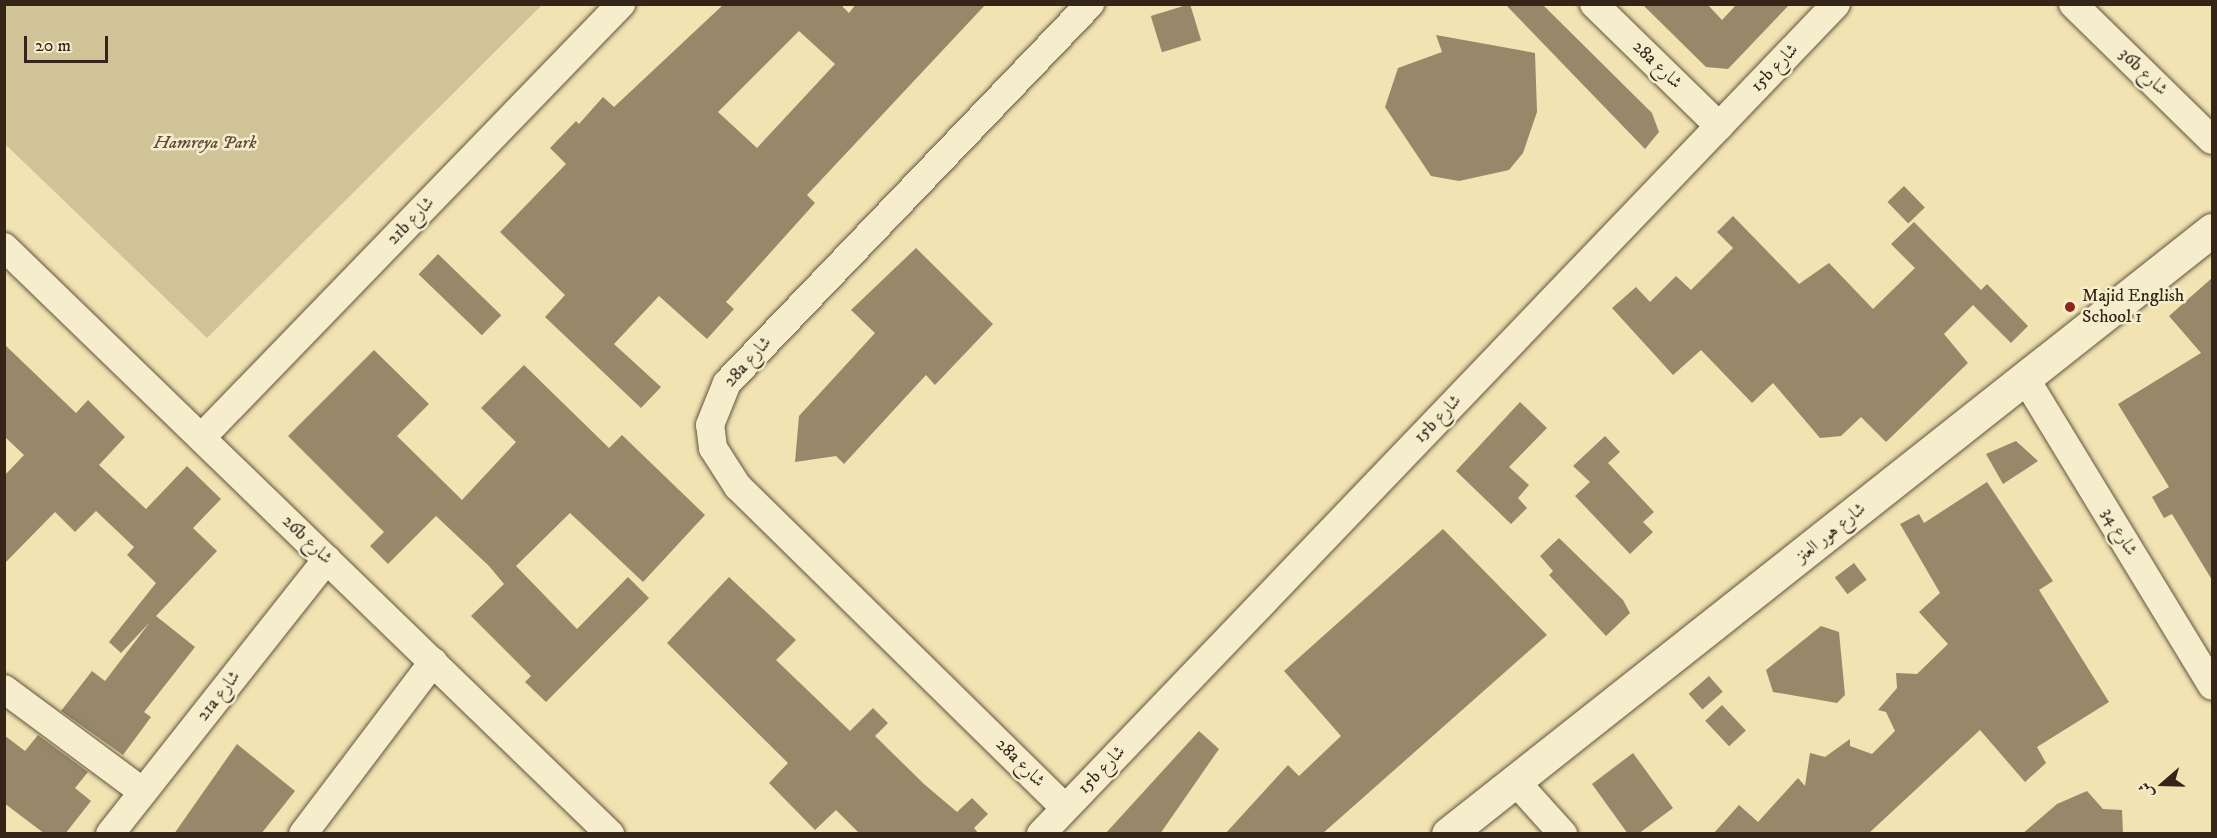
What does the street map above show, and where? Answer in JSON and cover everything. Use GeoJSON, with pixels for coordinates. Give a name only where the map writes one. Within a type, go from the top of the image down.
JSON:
{"type":"FeatureCollection","features":[{"type":"Feature","properties":{"kind":"street","name":"21b شارع"},"geometry":{"type":"LineString","coordinates":[[202,438],[621,4]]}},
{"type":"Feature","properties":{"kind":"street","name":"28a شارع"},"geometry":{"type":"LineString","coordinates":[[1065,808],[730,478],[713,448],[710,425],[727,383],[1090,4]]}},
{"type":"Feature","properties":{"kind":"street","name":"28a شارع"},"geometry":{"type":"LineString","coordinates":[[1594,4],[1719,126]]}},
{"type":"Feature","properties":{"kind":"street","name":"15b شارع"},"geometry":{"type":"LineString","coordinates":[[1041,834],[1836,4]]}},
{"type":"Feature","properties":{"kind":"street","name":"36b شارع"},"geometry":{"type":"LineString","coordinates":[[2073,4],[2212,140]]}},
{"type":"Feature","properties":{"kind":"street","name":"شارع هور العنز"},"geometry":{"type":"LineString","coordinates":[[1448,834],[1517,783],[2212,230]]}},
{"type":"Feature","properties":{"kind":"street","name":"26b شارع"},"geometry":{"type":"LineString","coordinates":[[4,246],[610,834]]}},
{"type":"Feature","properties":{"kind":"street","name":"شارع 34"},"geometry":{"type":"LineString","coordinates":[[2025,378],[2212,686]]}},
{"type":"Feature","properties":{"kind":"street","name":"21a شارع"},"geometry":{"type":"LineString","coordinates":[[115,832],[143,792],[327,559]]}},
{"type":"Feature","properties":{"kind":"street"},"geometry":{"type":"LineString","coordinates":[[303,834],[433,662]]}},
{"type":"Feature","properties":{"kind":"street"},"geometry":{"type":"LineString","coordinates":[[4,689],[143,792]]}},
{"type":"Feature","properties":{"kind":"street"},"geometry":{"type":"LineString","coordinates":[[1517,783],[1563,834]]}},
{"type":"Feature","properties":{"kind":"green space","name":"Hamreya Park"},"geometry":{"type":"Polygon","coordinates":[[[4,5],[542,5],[207,338],[5,144],[4,5]]]}},
{"type":"Feature","properties":{"kind":"building"},"geometry":{"type":"Polygon","coordinates":[[[724,4],[840,4],[849,13],[856,4],[986,4],[807,195],[815,203],[726,302],[734,309],[707,339],[659,296],[614,344],[661,387],[641,408],[545,317],[565,295],[500,232],[566,164],[550,148],[576,121],[579,124],[603,97],[614,107],[724,4]],[[799,31],[718,112],[757,148],[835,64],[799,31]]]}},
{"type":"Feature","properties":{"kind":"building"},"geometry":{"type":"Polygon","coordinates":[[[1190,4],[1201,40],[1162,52],[1151,16],[1190,4]]]}},
{"type":"Feature","properties":{"kind":"building"},"geometry":{"type":"Polygon","coordinates":[[[1505,4],[1542,4],[1652,113],[1659,132],[1645,149],[1505,4]]]}},
{"type":"Feature","properties":{"kind":"building"},"geometry":{"type":"Polygon","coordinates":[[[1642,4],[1707,4],[1722,20],[1737,4],[1790,4],[1728,69],[1706,67],[1642,4]]]}},
{"type":"Feature","properties":{"kind":"building"},"geometry":{"type":"Polygon","coordinates":[[[1436,35],[1535,53],[1537,112],[1523,153],[1509,170],[1459,181],[1431,176],[1385,107],[1398,68],[1442,52],[1436,35]]]}},
{"type":"Feature","properties":{"kind":"building"},"geometry":{"type":"Polygon","coordinates":[[[1904,186],[1925,208],[1908,224],[1887,202],[1904,186]]]}},
{"type":"Feature","properties":{"kind":"building"},"geometry":{"type":"Polygon","coordinates":[[[1733,216],[1799,284],[1829,263],[1873,309],[1915,268],[1891,244],[1914,222],[1981,290],[1987,284],[2028,326],[2011,343],[1973,305],[1944,334],[1968,363],[1886,442],[1861,417],[1841,436],[1820,438],[1773,383],[1752,403],[1701,350],[1673,375],[1612,308],[1636,287],[1650,302],[1676,276],[1691,290],[1733,248],[1717,232],[1733,216]]]}},
{"type":"Feature","properties":{"kind":"building"},"geometry":{"type":"Polygon","coordinates":[[[916,248],[993,324],[935,385],[926,375],[844,464],[836,456],[795,462],[799,416],[875,333],[851,310],[916,248]]]}},
{"type":"Feature","properties":{"kind":"building"},"geometry":{"type":"Polygon","coordinates":[[[438,254],[501,315],[482,335],[419,274],[438,254]]]}},
{"type":"Feature","properties":{"kind":"building"},"geometry":{"type":"Polygon","coordinates":[[[2212,278],[2212,580],[2172,514],[2164,518],[2152,497],[2169,487],[2118,404],[2201,353],[2169,316],[2212,278]]]}},
{"type":"Feature","properties":{"kind":"building"},"geometry":{"type":"Polygon","coordinates":[[[4,344],[76,413],[88,400],[125,437],[99,465],[146,509],[187,466],[221,499],[193,528],[217,551],[156,616],[195,647],[144,712],[151,717],[123,755],[61,711],[92,671],[105,681],[150,622],[121,653],[109,642],[156,583],[127,555],[134,547],[96,511],[75,532],[55,512],[4,564],[4,476],[24,455],[4,436],[4,344]]]}},
{"type":"Feature","properties":{"kind":"building"},"geometry":{"type":"Polygon","coordinates":[[[374,350],[429,404],[397,436],[462,500],[516,442],[481,408],[524,365],[609,448],[622,435],[705,515],[643,582],[570,513],[516,566],[577,629],[628,577],[649,598],[546,702],[525,682],[531,676],[471,616],[504,584],[489,566],[436,516],[388,564],[370,546],[384,532],[288,436],[374,350]]]}},
{"type":"Feature","properties":{"kind":"building"},"geometry":{"type":"Polygon","coordinates":[[[1520,402],[1547,428],[1509,467],[1529,485],[1518,498],[1527,508],[1511,524],[1456,471],[1520,402]]]}},
{"type":"Feature","properties":{"kind":"building"},"geometry":{"type":"Polygon","coordinates":[[[1605,436],[1620,452],[1608,463],[1654,512],[1643,522],[1653,532],[1630,554],[1575,496],[1590,482],[1573,466],[1605,436]]]}},
{"type":"Feature","properties":{"kind":"building"},"geometry":{"type":"Polygon","coordinates":[[[2016,441],[2038,461],[2003,484],[1986,454],[2016,441]]]}},
{"type":"Feature","properties":{"kind":"building"},"geometry":{"type":"Polygon","coordinates":[[[1987,482],[2053,581],[2039,590],[2109,702],[2037,747],[2046,763],[2025,782],[1980,730],[1868,834],[1713,834],[1739,805],[1758,822],[1798,778],[1805,786],[1810,753],[1825,757],[1850,739],[1850,746],[1872,754],[1895,731],[1886,712],[1878,710],[1897,688],[1896,673],[1917,674],[1948,644],[1919,612],[1940,593],[1900,524],[1919,514],[1924,523],[1987,482]]]}},
{"type":"Feature","properties":{"kind":"building"},"geometry":{"type":"Polygon","coordinates":[[[1443,529],[1547,635],[1322,834],[1225,834],[1288,765],[1299,776],[1341,736],[1284,671],[1443,529]]]}},
{"type":"Feature","properties":{"kind":"building"},"geometry":{"type":"Polygon","coordinates":[[[1559,538],[1623,600],[1630,613],[1606,636],[1549,575],[1553,571],[1540,556],[1559,538]]]}},
{"type":"Feature","properties":{"kind":"building"},"geometry":{"type":"Polygon","coordinates":[[[1854,563],[1867,580],[1847,594],[1835,577],[1854,563]]]}},
{"type":"Feature","properties":{"kind":"building"},"geometry":{"type":"Polygon","coordinates":[[[729,577],[796,640],[776,660],[850,731],[873,708],[888,723],[875,736],[924,784],[957,812],[972,798],[988,814],[974,828],[979,834],[860,834],[836,810],[815,830],[769,783],[788,763],[667,643],[729,577]]]}},
{"type":"Feature","properties":{"kind":"building"},"geometry":{"type":"Polygon","coordinates":[[[1821,626],[1839,632],[1845,695],[1837,703],[1773,692],[1766,670],[1821,626]]]}},
{"type":"Feature","properties":{"kind":"building"},"geometry":{"type":"Polygon","coordinates":[[[1709,676],[1723,692],[1702,710],[1689,694],[1709,676]]]}},
{"type":"Feature","properties":{"kind":"building"},"geometry":{"type":"Polygon","coordinates":[[[1722,705],[1746,731],[1729,746],[1705,721],[1722,705]]]}},
{"type":"Feature","properties":{"kind":"building"},"geometry":{"type":"Polygon","coordinates":[[[1199,731],[1219,749],[1160,834],[1105,834],[1199,731]]]}},
{"type":"Feature","properties":{"kind":"building"},"geometry":{"type":"Polygon","coordinates":[[[4,735],[25,751],[38,735],[88,772],[75,788],[91,801],[65,834],[45,834],[4,803],[4,735]]]}},
{"type":"Feature","properties":{"kind":"building"},"geometry":{"type":"Polygon","coordinates":[[[237,744],[295,791],[261,834],[174,834],[237,744]]]}},
{"type":"Feature","properties":{"kind":"building"},"geometry":{"type":"Polygon","coordinates":[[[1633,753],[1673,808],[1638,834],[1628,834],[1592,784],[1633,753]]]}},
{"type":"Feature","properties":{"kind":"building"},"geometry":{"type":"Polygon","coordinates":[[[2087,791],[2103,809],[2122,810],[2123,834],[2022,834],[2057,804],[2087,791]]]}},
{"type":"Feature","properties":{"kind":"place","name":"Majid English School 1"},"geometry":{"type":"Point","coordinates":[2070,307]}}]}
